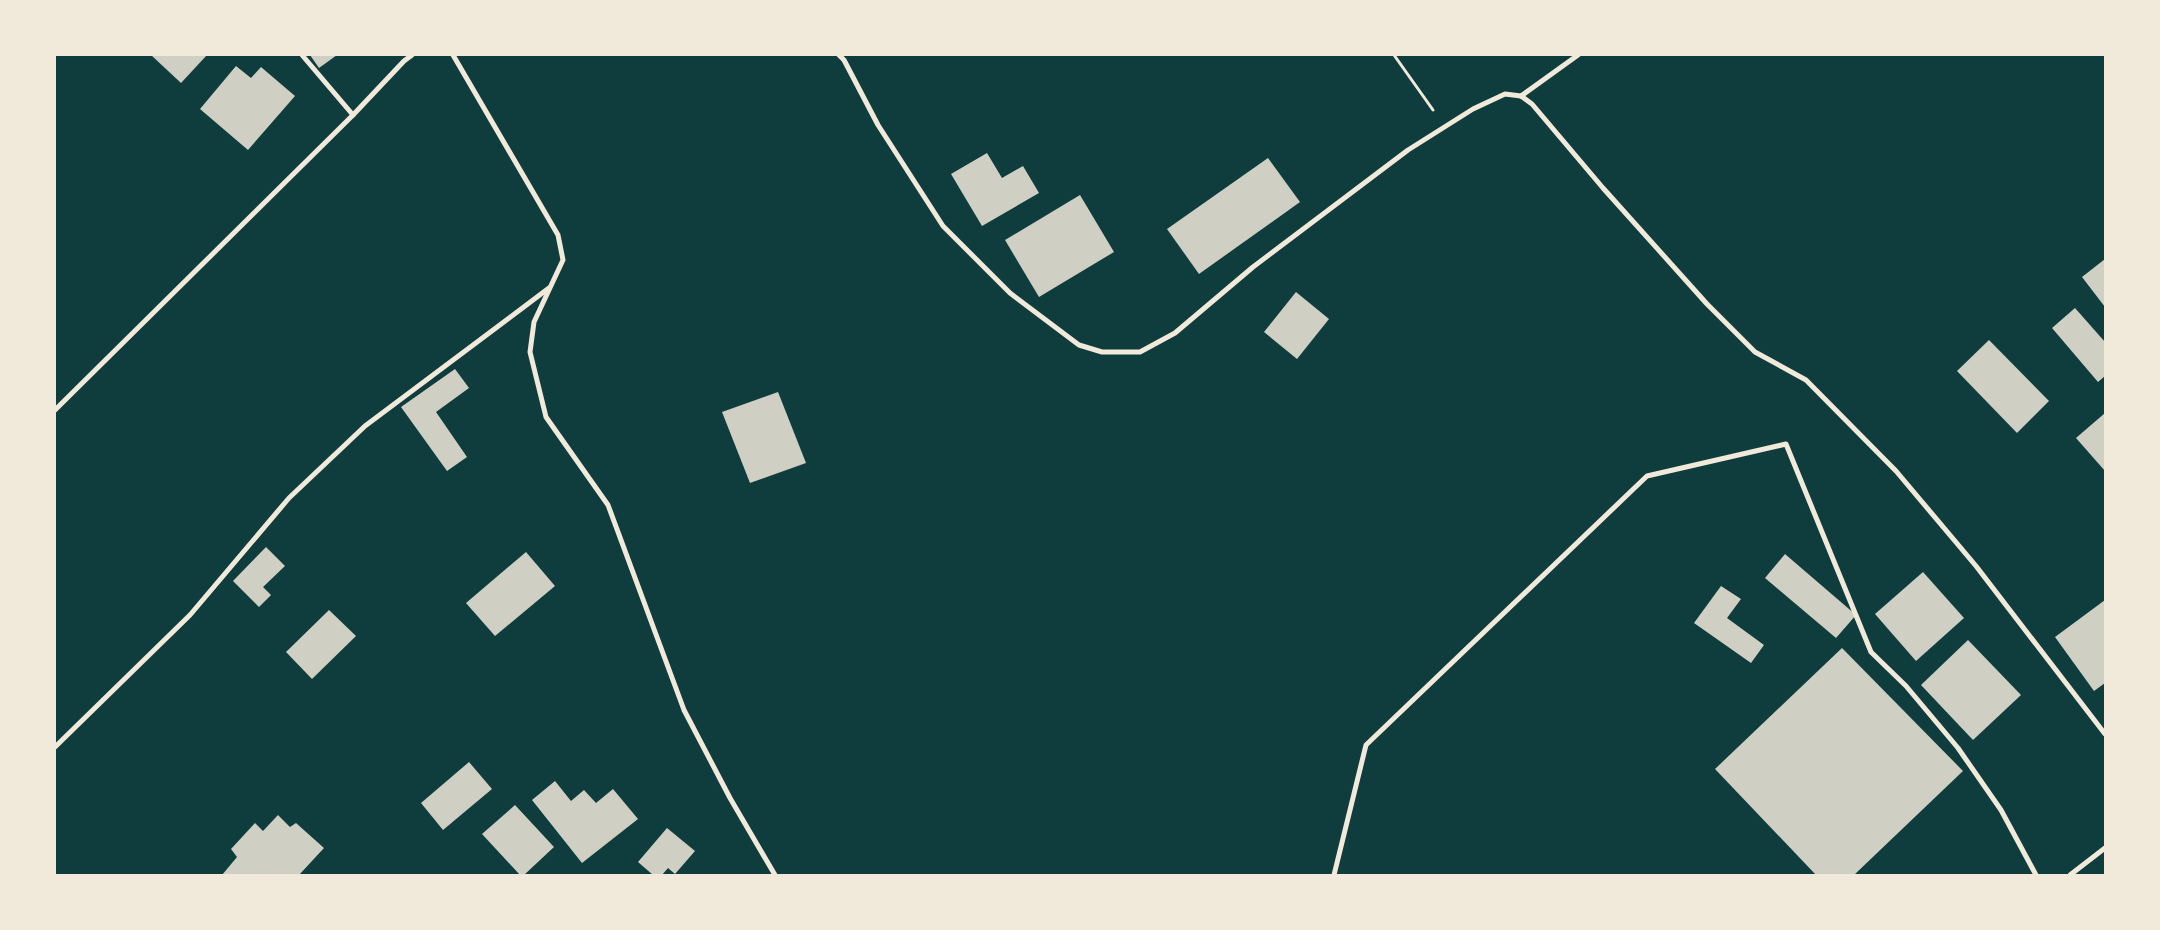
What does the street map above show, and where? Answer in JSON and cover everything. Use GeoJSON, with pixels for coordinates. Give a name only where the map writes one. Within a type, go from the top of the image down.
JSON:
{"type":"FeatureCollection","features":[{"type":"Feature","properties":{"kind":"street"},"geometry":{"type":"LineString","coordinates":[[302,55],[353,115]]}},
{"type":"Feature","properties":{"kind":"street"},"geometry":{"type":"LineString","coordinates":[[55,410],[412,55]]}},
{"type":"Feature","properties":{"kind":"street"},"geometry":{"type":"LineString","coordinates":[[453,55],[558,235],[563,260],[534,322],[530,352],[546,417],[608,505],[684,710],[730,798],[775,875]]}},
{"type":"Feature","properties":{"kind":"street"},"geometry":{"type":"LineString","coordinates":[[839,55],[844,60],[878,125],[943,226],[1010,293],[1079,345],[1102,352],[1140,352],[1175,333],[1253,266],[1408,150],[1474,109],[1505,94],[1521,96],[1532,104],[1662,254],[1754,352],[1806,380],[1896,471],[1976,566],[2105,734]]}},
{"type":"Feature","properties":{"kind":"street"},"geometry":{"type":"LineString","coordinates":[[1521,96],[1578,55]]}},
{"type":"Feature","properties":{"kind":"street"},"geometry":{"type":"LineString","coordinates":[[55,747],[190,615],[289,498],[365,426],[551,286]]}},
{"type":"Feature","properties":{"kind":"street"},"geometry":{"type":"LineString","coordinates":[[1334,875],[1366,745],[1640,482],[1647,476],[1786,444],[1870,652],[1906,686],[1958,748],[2001,810],[2036,875]]}},
{"type":"Feature","properties":{"kind":"street"},"geometry":{"type":"LineString","coordinates":[[2070,875],[2105,848]]}},
{"type":"Feature","properties":{"kind":"path"},"geometry":{"type":"LineString","coordinates":[[1394,55],[1445,127]]}},
{"type":"Feature","properties":{"kind":"building"},"geometry":{"type":"Polygon","coordinates":[[[151,55],[207,55],[181,83],[151,55]]]}},
{"type":"Feature","properties":{"kind":"building"},"geometry":{"type":"Polygon","coordinates":[[[310,55],[337,55],[319,68],[310,55]]]}},
{"type":"Feature","properties":{"kind":"building"},"geometry":{"type":"Polygon","coordinates":[[[236,66],[251,78],[261,67],[295,96],[248,150],[200,109],[236,66]]]}},
{"type":"Feature","properties":{"kind":"building"},"geometry":{"type":"Polygon","coordinates":[[[987,153],[1002,178],[1023,166],[1039,193],[982,226],[951,174],[987,153]]]}},
{"type":"Feature","properties":{"kind":"building"},"geometry":{"type":"Polygon","coordinates":[[[1268,158],[1300,202],[1199,274],[1167,229],[1268,158]]]}},
{"type":"Feature","properties":{"kind":"building"},"geometry":{"type":"Polygon","coordinates":[[[1080,195],[1114,252],[1039,297],[1005,240],[1080,195]]]}},
{"type":"Feature","properties":{"kind":"building"},"geometry":{"type":"Polygon","coordinates":[[[2105,259],[2105,307],[2082,277],[2105,259]]]}},
{"type":"Feature","properties":{"kind":"building"},"geometry":{"type":"Polygon","coordinates":[[[1296,292],[1329,319],[1297,359],[1264,332],[1296,292]]]}},
{"type":"Feature","properties":{"kind":"building"},"geometry":{"type":"Polygon","coordinates":[[[2075,308],[2105,342],[2105,376],[2098,382],[2052,328],[2075,308]]]}},
{"type":"Feature","properties":{"kind":"building"},"geometry":{"type":"Polygon","coordinates":[[[1989,340],[2049,401],[2017,433],[1957,371],[1989,340]]]}},
{"type":"Feature","properties":{"kind":"building"},"geometry":{"type":"Polygon","coordinates":[[[455,369],[469,388],[436,412],[467,457],[447,471],[401,407],[455,369]]]}},
{"type":"Feature","properties":{"kind":"building"},"geometry":{"type":"Polygon","coordinates":[[[778,392],[806,463],[750,483],[722,412],[778,392]]]}},
{"type":"Feature","properties":{"kind":"building"},"geometry":{"type":"Polygon","coordinates":[[[2105,413],[2105,471],[2076,438],[2105,413]]]}},
{"type":"Feature","properties":{"kind":"building"},"geometry":{"type":"Polygon","coordinates":[[[266,547],[285,566],[263,587],[271,595],[259,607],[233,581],[266,547]]]}},
{"type":"Feature","properties":{"kind":"building"},"geometry":{"type":"Polygon","coordinates":[[[526,552],[555,586],[495,636],[466,603],[526,552]]]}},
{"type":"Feature","properties":{"kind":"building"},"geometry":{"type":"Polygon","coordinates":[[[1785,554],[1856,615],[1836,638],[1765,578],[1785,554]]]}},
{"type":"Feature","properties":{"kind":"building"},"geometry":{"type":"Polygon","coordinates":[[[1923,572],[1964,618],[1916,661],[1875,614],[1923,572]]]}},
{"type":"Feature","properties":{"kind":"building"},"geometry":{"type":"Polygon","coordinates":[[[1721,586],[1741,599],[1727,618],[1764,645],[1751,663],[1694,623],[1721,586]]]}},
{"type":"Feature","properties":{"kind":"building"},"geometry":{"type":"Polygon","coordinates":[[[2105,600],[2105,683],[2094,691],[2055,637],[2105,600]]]}},
{"type":"Feature","properties":{"kind":"building"},"geometry":{"type":"Polygon","coordinates":[[[329,610],[356,636],[312,679],[286,652],[329,610]]]}},
{"type":"Feature","properties":{"kind":"building"},"geometry":{"type":"Polygon","coordinates":[[[1968,640],[2021,695],[1973,740],[1921,685],[1968,640]]]}},
{"type":"Feature","properties":{"kind":"building"},"geometry":{"type":"Polygon","coordinates":[[[1842,648],[1963,771],[1854,875],[1816,875],[1715,769],[1842,648]]]}},
{"type":"Feature","properties":{"kind":"building"},"geometry":{"type":"Polygon","coordinates":[[[469,762],[492,789],[443,830],[421,803],[469,762]]]}},
{"type":"Feature","properties":{"kind":"building"},"geometry":{"type":"Polygon","coordinates":[[[555,781],[571,801],[584,790],[596,803],[613,789],[638,819],[582,863],[532,800],[555,781]]]}},
{"type":"Feature","properties":{"kind":"building"},"geometry":{"type":"Polygon","coordinates":[[[515,805],[554,847],[524,875],[520,875],[482,834],[515,805]]]}},
{"type":"Feature","properties":{"kind":"building"},"geometry":{"type":"Polygon","coordinates":[[[278,815],[290,827],[296,823],[324,848],[299,875],[222,875],[237,857],[231,849],[255,823],[263,831],[278,815]]]}},
{"type":"Feature","properties":{"kind":"building"},"geometry":{"type":"Polygon","coordinates":[[[667,828],[695,851],[675,874],[668,868],[662,875],[653,875],[638,862],[667,828]]]}}]}
